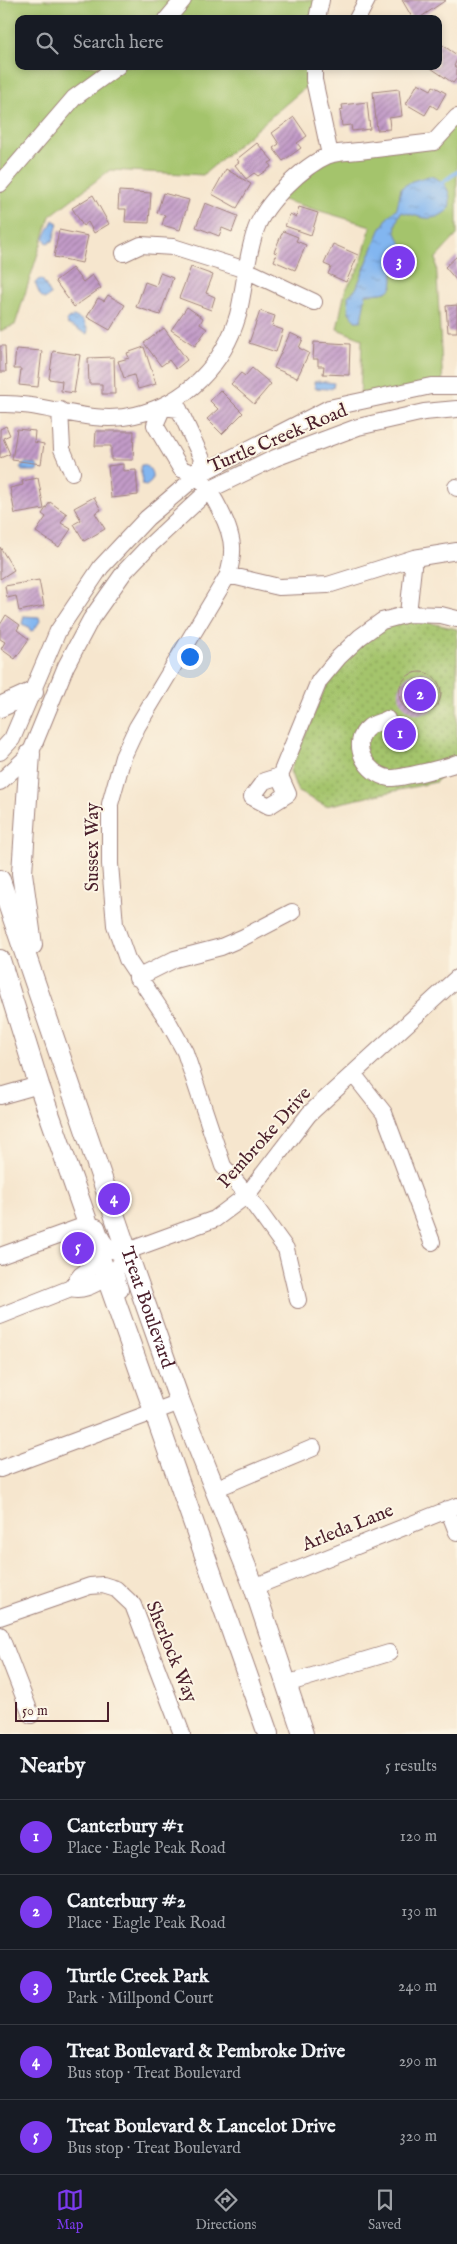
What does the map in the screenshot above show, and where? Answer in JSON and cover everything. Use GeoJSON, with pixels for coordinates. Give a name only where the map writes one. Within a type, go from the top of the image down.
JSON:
{"type":"FeatureCollection","features":[{"type":"Feature","properties":{"kind":"main road"},"geometry":{"type":"LineString","coordinates":[[0,707],[33,692]]}},
{"type":"Feature","properties":{"kind":"main road"},"geometry":{"type":"LineString","coordinates":[[30,754],[22,873],[27,920],[48,1025]]}},
{"type":"Feature","properties":{"kind":"main road","name":"Treat Boulevard"},"geometry":{"type":"LineString","coordinates":[[0,880],[48,1025],[180,1402],[254,1587],[302,1734]]}},
{"type":"Feature","properties":{"kind":"main road","name":"Treat Boulevard"},"geometry":{"type":"LineString","coordinates":[[0,960],[58,1140],[105,1268],[153,1412],[268,1734]]}},
{"type":"Feature","properties":{"kind":"street"},"geometry":{"type":"LineString","coordinates":[[170,15],[183,0]]}},
{"type":"Feature","properties":{"kind":"street"},"geometry":{"type":"LineString","coordinates":[[318,15],[321,0]]}},
{"type":"Feature","properties":{"kind":"street"},"geometry":{"type":"LineString","coordinates":[[359,15],[367,0]]}},
{"type":"Feature","properties":{"kind":"street"},"geometry":{"type":"LineString","coordinates":[[0,184],[74,98],[112,70]]}},
{"type":"Feature","properties":{"kind":"street"},"geometry":{"type":"LineString","coordinates":[[314,70],[314,80],[330,155]]}},
{"type":"Feature","properties":{"kind":"street"},"geometry":{"type":"LineString","coordinates":[[0,404],[60,410],[93,417],[134,416],[164,406],[203,379],[224,351],[238,315],[256,228],[276,198],[295,176],[330,155],[434,142],[457,117]]}},
{"type":"Feature","properties":{"kind":"street"},"geometry":{"type":"LineString","coordinates":[[124,253],[141,245],[172,247],[246,270],[314,302]]}},
{"type":"Feature","properties":{"kind":"street","name":"Turtle Creek Road"},"geometry":{"type":"LineString","coordinates":[[0,752],[12,739],[58,631],[101,567],[147,518],[198,474],[329,408],[431,386],[457,386]]}},
{"type":"Feature","properties":{"kind":"street"},"geometry":{"type":"LineString","coordinates":[[164,406],[179,409],[202,459],[198,474],[181,469],[156,425],[164,406]]}},
{"type":"Feature","properties":{"kind":"street","name":"Turtle Creek Road"},"geometry":{"type":"LineString","coordinates":[[0,782],[30,754],[66,666],[91,619],[130,566],[209,490],[275,458],[358,427],[424,412],[457,409]]}},
{"type":"Feature","properties":{"kind":"street"},"geometry":{"type":"LineString","coordinates":[[60,410],[62,449],[72,472]]}},
{"type":"Feature","properties":{"kind":"street","name":"Sussex Way"},"geometry":{"type":"LineString","coordinates":[[198,474],[209,490],[229,535],[233,551],[228,575],[138,727],[123,757],[110,804],[110,864],[114,925],[127,959],[168,1021],[185,1052],[223,1166],[247,1195],[286,1249],[298,1300]]}},
{"type":"Feature","properties":{"kind":"street"},"geometry":{"type":"LineString","coordinates":[[228,575],[279,587],[328,585],[414,558],[457,551]]}},
{"type":"Feature","properties":{"kind":"street"},"geometry":{"type":"LineString","coordinates":[[408,614],[414,558]]}},
{"type":"Feature","properties":{"kind":"street"},"geometry":{"type":"LineString","coordinates":[[280,776],[319,681],[339,657],[360,637],[382,621],[408,614],[441,615],[457,619]]}},
{"type":"Feature","properties":{"kind":"street"},"geometry":{"type":"LineString","coordinates":[[387,719],[369,727],[360,741],[362,758],[373,771],[390,778],[457,763]]}},
{"type":"Feature","properties":{"kind":"street"},"geometry":{"type":"LineString","coordinates":[[138,978],[175,959],[220,947],[292,912]]}},
{"type":"Feature","properties":{"kind":"street","name":"Pembroke Drive"},"geometry":{"type":"LineString","coordinates":[[127,1252],[214,1219],[247,1195],[309,1114],[354,1075],[457,978]]}},
{"type":"Feature","properties":{"kind":"street"},"geometry":{"type":"LineString","coordinates":[[354,1075],[384,1113],[432,1242]]}},
{"type":"Feature","properties":{"kind":"street"},"geometry":{"type":"LineString","coordinates":[[0,1096],[39,1085]]}},
{"type":"Feature","properties":{"kind":"street"},"geometry":{"type":"LineString","coordinates":[[58,1140],[64,1142],[70,1149],[100,1239],[116,1252],[127,1252]]}},
{"type":"Feature","properties":{"kind":"street"},"geometry":{"type":"LineString","coordinates":[[0,1256],[89,1224]]}},
{"type":"Feature","properties":{"kind":"street"},"geometry":{"type":"LineString","coordinates":[[120,1313],[124,1303],[115,1272],[127,1252]]}},
{"type":"Feature","properties":{"kind":"street"},"geometry":{"type":"LineString","coordinates":[[0,1316],[71,1288],[81,1275],[105,1268]]}},
{"type":"Feature","properties":{"kind":"street"},"geometry":{"type":"LineString","coordinates":[[0,1469],[180,1402]]}},
{"type":"Feature","properties":{"kind":"street"},"geometry":{"type":"LineString","coordinates":[[215,1489],[313,1448]]}},
{"type":"Feature","properties":{"kind":"street"},"geometry":{"type":"LineString","coordinates":[[452,1507],[457,1532]]}},
{"type":"Feature","properties":{"kind":"street","name":"Arleda Lane"},"geometry":{"type":"LineString","coordinates":[[254,1587],[452,1507]]}},
{"type":"Feature","properties":{"kind":"street","name":"Sherlock Way"},"geometry":{"type":"LineString","coordinates":[[0,1617],[90,1586],[103,1585],[116,1589],[133,1605],[182,1734]]}},
{"type":"Feature","properties":{"kind":"street"},"geometry":{"type":"LineString","coordinates":[[0,1635],[31,1715]]}},
{"type":"Feature","properties":{"kind":"street"},"geometry":{"type":"LineString","coordinates":[[286,1684],[389,1653]]}},
{"type":"Feature","properties":{"kind":"green space"},"geometry":{"type":"Polygon","coordinates":[[[0,0],[321,0],[318,15],[15,15],[15,70],[314,70],[314,80],[203,175],[110,170],[50,216],[15,325],[0,331],[0,0]]]}},
{"type":"Feature","properties":{"kind":"green space"},"geometry":{"type":"Polygon","coordinates":[[[457,117],[457,235],[436,258],[443,386],[360,401],[362,339],[337,329],[345,291],[360,266],[371,226],[276,198],[330,155],[434,142],[457,117]]]}},
{"type":"Feature","properties":{"kind":"green space"},"geometry":{"type":"Polygon","coordinates":[[[423,621],[457,629],[457,757],[436,782],[326,806],[298,792],[290,771],[330,680],[350,655],[378,630],[399,622],[423,621]]]}},
{"type":"Feature","properties":{"kind":"water"},"geometry":{"type":"Polygon","coordinates":[[[429,176],[439,180],[449,192],[449,209],[437,217],[431,218],[401,212],[396,229],[403,246],[396,254],[394,260],[392,286],[390,290],[385,292],[366,294],[361,321],[355,321],[349,312],[348,296],[356,289],[380,230],[388,217],[397,208],[401,188],[412,181],[429,176]]]}},
{"type":"Feature","properties":{"kind":"water"},"geometry":{"type":"Polygon","coordinates":[[[53,220],[58,223],[53,241],[47,243],[44,238],[53,220]]]}},
{"type":"Feature","properties":{"kind":"water"},"geometry":{"type":"Polygon","coordinates":[[[42,279],[51,295],[44,299],[40,295],[35,283],[42,279]]]}},
{"type":"Feature","properties":{"kind":"water"},"geometry":{"type":"Polygon","coordinates":[[[74,316],[83,321],[88,330],[87,334],[67,324],[66,321],[74,316]]]}},
{"type":"Feature","properties":{"kind":"water"},"geometry":{"type":"Polygon","coordinates":[[[314,382],[334,383],[333,387],[327,389],[315,388],[314,382]]]}},
{"type":"Feature","properties":{"kind":"water"},"geometry":{"type":"Polygon","coordinates":[[[26,463],[36,464],[39,469],[37,471],[22,471],[20,467],[26,463]]]}},
{"type":"Feature","properties":{"kind":"water"},"geometry":{"type":"Polygon","coordinates":[[[141,465],[144,465],[152,474],[151,482],[146,486],[142,485],[143,479],[140,470],[141,465]]]}},
{"type":"Feature","properties":{"kind":"water"},"geometry":{"type":"Polygon","coordinates":[[[24,616],[39,617],[40,621],[34,630],[30,631],[29,627],[22,624],[24,616]]]}},
{"type":"Feature","properties":{"kind":"building"},"geometry":{"type":"Polygon","coordinates":[[[402,0],[446,0],[424,15],[411,15],[402,0]]]}},
{"type":"Feature","properties":{"kind":"building"},"geometry":{"type":"Polygon","coordinates":[[[442,45],[457,55],[454,66],[457,68],[457,78],[453,83],[434,70],[442,70],[442,45]]]}},
{"type":"Feature","properties":{"kind":"building"},"geometry":{"type":"Polygon","coordinates":[[[418,83],[431,90],[433,86],[446,93],[437,109],[431,105],[425,115],[406,104],[418,83]]]}},
{"type":"Feature","properties":{"kind":"building"},"geometry":{"type":"Polygon","coordinates":[[[399,89],[402,116],[389,118],[390,129],[377,130],[373,92],[399,89]]]}},
{"type":"Feature","properties":{"kind":"building"},"geometry":{"type":"Polygon","coordinates":[[[367,102],[370,129],[352,131],[351,125],[342,126],[340,111],[343,110],[342,105],[367,102]]]}},
{"type":"Feature","properties":{"kind":"building"},"geometry":{"type":"Polygon","coordinates":[[[294,117],[307,136],[297,143],[301,148],[283,161],[273,148],[279,144],[272,133],[294,117]]]}},
{"type":"Feature","properties":{"kind":"building"},"geometry":{"type":"Polygon","coordinates":[[[257,143],[273,161],[269,163],[271,167],[258,176],[254,173],[246,179],[235,165],[239,162],[237,159],[257,143]]]}},
{"type":"Feature","properties":{"kind":"building"},"geometry":{"type":"Polygon","coordinates":[[[226,169],[251,184],[237,208],[212,194],[226,169]]]}},
{"type":"Feature","properties":{"kind":"building"},"geometry":{"type":"Polygon","coordinates":[[[119,191],[151,193],[149,223],[125,222],[126,209],[118,209],[119,191]]]}},
{"type":"Feature","properties":{"kind":"building"},"geometry":{"type":"Polygon","coordinates":[[[163,193],[189,200],[180,230],[162,225],[165,215],[157,213],[163,193]]]}},
{"type":"Feature","properties":{"kind":"building"},"geometry":{"type":"Polygon","coordinates":[[[93,195],[109,224],[94,233],[88,222],[83,226],[72,208],[93,195]]]}},
{"type":"Feature","properties":{"kind":"building"},"geometry":{"type":"Polygon","coordinates":[[[205,203],[238,216],[232,232],[222,228],[219,236],[196,227],[205,203]]]}},
{"type":"Feature","properties":{"kind":"building"},"geometry":{"type":"Polygon","coordinates":[[[299,207],[318,213],[311,235],[285,226],[290,214],[296,217],[299,207]]]}},
{"type":"Feature","properties":{"kind":"building"},"geometry":{"type":"Polygon","coordinates":[[[59,230],[88,236],[82,263],[54,257],[59,230]]]}},
{"type":"Feature","properties":{"kind":"building"},"geometry":{"type":"Polygon","coordinates":[[[283,231],[298,237],[296,241],[306,245],[295,270],[274,261],[277,253],[274,252],[283,231]]]}},
{"type":"Feature","properties":{"kind":"building"},"geometry":{"type":"Polygon","coordinates":[[[333,244],[358,255],[346,282],[328,274],[331,267],[324,264],[333,244]]]}},
{"type":"Feature","properties":{"kind":"building"},"geometry":{"type":"Polygon","coordinates":[[[457,256],[457,281],[445,267],[457,256]]]}},
{"type":"Feature","properties":{"kind":"building"},"geometry":{"type":"Polygon","coordinates":[[[191,267],[213,275],[206,293],[215,297],[211,310],[179,298],[191,267]]]}},
{"type":"Feature","properties":{"kind":"building"},"geometry":{"type":"Polygon","coordinates":[[[72,268],[83,282],[92,275],[101,288],[74,307],[55,281],[72,268]]]}},
{"type":"Feature","properties":{"kind":"building"},"geometry":{"type":"Polygon","coordinates":[[[160,273],[173,278],[160,315],[136,307],[145,282],[156,286],[160,273]]]}},
{"type":"Feature","properties":{"kind":"building"},"geometry":{"type":"Polygon","coordinates":[[[108,295],[125,305],[110,330],[87,317],[98,298],[104,301],[108,295]]]}},
{"type":"Feature","properties":{"kind":"building"},"geometry":{"type":"Polygon","coordinates":[[[457,305],[457,332],[448,332],[446,306],[457,305]]]}},
{"type":"Feature","properties":{"kind":"building"},"geometry":{"type":"Polygon","coordinates":[[[187,307],[203,318],[200,324],[207,329],[195,346],[171,330],[187,307]]]}},
{"type":"Feature","properties":{"kind":"building"},"geometry":{"type":"Polygon","coordinates":[[[260,311],[275,316],[272,326],[283,330],[276,352],[249,343],[260,311]]]}},
{"type":"Feature","properties":{"kind":"building"},"geometry":{"type":"Polygon","coordinates":[[[164,328],[187,360],[176,369],[169,360],[161,366],[144,343],[164,328]]]}},
{"type":"Feature","properties":{"kind":"building"},"geometry":{"type":"Polygon","coordinates":[[[290,333],[303,339],[299,348],[309,353],[297,378],[274,368],[290,333]]]}},
{"type":"Feature","properties":{"kind":"building"},"geometry":{"type":"Polygon","coordinates":[[[314,342],[350,344],[349,375],[323,374],[324,366],[318,366],[318,359],[313,359],[314,342]]]}},
{"type":"Feature","properties":{"kind":"building"},"geometry":{"type":"Polygon","coordinates":[[[0,346],[5,346],[6,372],[0,372],[0,346]]]}},
{"type":"Feature","properties":{"kind":"building"},"geometry":{"type":"Polygon","coordinates":[[[144,347],[156,384],[138,389],[134,375],[124,378],[118,361],[129,358],[127,353],[144,347]]]}},
{"type":"Feature","properties":{"kind":"building"},"geometry":{"type":"Polygon","coordinates":[[[16,349],[42,351],[38,387],[19,385],[21,369],[14,369],[16,349]]]}},
{"type":"Feature","properties":{"kind":"building"},"geometry":{"type":"Polygon","coordinates":[[[53,351],[80,355],[74,393],[61,391],[62,381],[49,379],[53,351]]]}},
{"type":"Feature","properties":{"kind":"building"},"geometry":{"type":"Polygon","coordinates":[[[114,357],[115,394],[102,394],[102,384],[89,384],[88,358],[114,357]]]}},
{"type":"Feature","properties":{"kind":"building"},"geometry":{"type":"Polygon","coordinates":[[[252,368],[271,384],[254,404],[231,384],[241,373],[245,376],[252,368]]]}},
{"type":"Feature","properties":{"kind":"building"},"geometry":{"type":"Polygon","coordinates":[[[220,390],[243,413],[222,434],[207,419],[218,409],[210,401],[220,390]]]}},
{"type":"Feature","properties":{"kind":"building"},"geometry":{"type":"Polygon","coordinates":[[[6,426],[10,435],[3,438],[10,454],[0,458],[0,429],[6,426]]]}},
{"type":"Feature","properties":{"kind":"building"},"geometry":{"type":"Polygon","coordinates":[[[17,429],[35,431],[34,442],[44,444],[41,464],[12,460],[17,429]]]}},
{"type":"Feature","properties":{"kind":"building"},"geometry":{"type":"Polygon","coordinates":[[[96,431],[134,431],[133,460],[111,460],[111,446],[95,446],[96,431]]]}},
{"type":"Feature","properties":{"kind":"building"},"geometry":{"type":"Polygon","coordinates":[[[123,464],[123,471],[136,470],[138,495],[111,498],[108,466],[123,464]]]}},
{"type":"Feature","properties":{"kind":"building"},"geometry":{"type":"Polygon","coordinates":[[[38,478],[44,509],[15,514],[10,488],[23,485],[22,481],[38,478]]]}},
{"type":"Feature","properties":{"kind":"building"},"geometry":{"type":"Polygon","coordinates":[[[94,497],[101,510],[95,513],[105,529],[84,541],[74,524],[81,520],[74,508],[94,497]]]}},
{"type":"Feature","properties":{"kind":"building"},"geometry":{"type":"Polygon","coordinates":[[[50,502],[67,514],[61,523],[71,529],[59,547],[36,532],[46,517],[42,514],[50,502]]]}},
{"type":"Feature","properties":{"kind":"building"},"geometry":{"type":"Polygon","coordinates":[[[0,547],[14,570],[0,579],[0,547]]]}},
{"type":"Feature","properties":{"kind":"building"},"geometry":{"type":"Polygon","coordinates":[[[39,580],[44,606],[19,611],[16,596],[7,598],[5,586],[39,580]]]}},
{"type":"Feature","properties":{"kind":"building"},"geometry":{"type":"Polygon","coordinates":[[[6,615],[20,625],[17,630],[29,639],[15,659],[1,649],[5,642],[0,639],[0,625],[6,615]]]}},
{"type":"Feature","properties":{"kind":"building"},"geometry":{"type":"Polygon","coordinates":[[[420,672],[435,678],[441,693],[435,708],[420,714],[405,708],[399,693],[405,678],[420,672]]]}},
{"type":"Feature","properties":{"kind":"building"},"geometry":{"type":"Polygon","coordinates":[[[400,719],[410,724],[415,734],[410,744],[400,749],[390,744],[385,734],[390,724],[400,719]]]}},
{"type":"Feature","properties":{"kind":"waterway"},"geometry":{"type":"LineString","coordinates":[[443,182],[457,172]]}},
{"type":"Feature","properties":{"kind":"place","name":"Turtle Creek Park"},"geometry":{"type":"Point","coordinates":[399,262]}},
{"type":"Feature","properties":{"kind":"place","name":"Canterbury #2"},"geometry":{"type":"Point","coordinates":[420,695]}},
{"type":"Feature","properties":{"kind":"place","name":"Canterbury #1"},"geometry":{"type":"Point","coordinates":[400,734]}},
{"type":"Feature","properties":{"kind":"place","name":"Treat Boulevard & Pembroke Drive"},"geometry":{"type":"Point","coordinates":[114,1199]}},
{"type":"Feature","properties":{"kind":"place","name":"Treat Boulevard & Lancelot Drive"},"geometry":{"type":"Point","coordinates":[78,1248]}}]}
